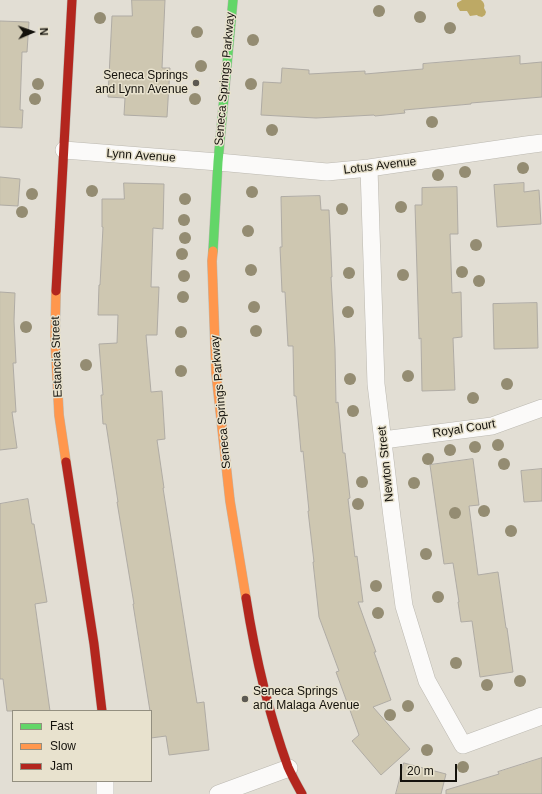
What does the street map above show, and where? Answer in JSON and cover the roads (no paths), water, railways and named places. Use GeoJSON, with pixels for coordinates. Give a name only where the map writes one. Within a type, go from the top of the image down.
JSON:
{"type":"FeatureCollection","features":[{"type":"Feature","properties":{"kind":"street","name":"Estancia Street"},"geometry":{"type":"LineString","coordinates":[[72,0],[56,274],[55,338],[59,414],[94,644],[102,710]]}},
{"type":"Feature","properties":{"kind":"street","name":"Seneca Springs Parkway"},"geometry":{"type":"LineString","coordinates":[[232,0],[218,162],[212,261],[216,373],[230,500],[252,636],[271,716],[289,768],[302,794]]}},
{"type":"Feature","properties":{"kind":"street","name":"Lotus Avenue"},"geometry":{"type":"LineString","coordinates":[[218,162],[327,172],[369,168],[542,143]]}},
{"type":"Feature","properties":{"kind":"street","name":"Lynn Avenue"},"geometry":{"type":"LineString","coordinates":[[64,150],[218,162]]}},
{"type":"Feature","properties":{"kind":"street","name":"Newton Street"},"geometry":{"type":"LineString","coordinates":[[369,168],[376,384],[404,606],[427,681],[463,745],[542,716]]}},
{"type":"Feature","properties":{"kind":"street","name":"Royal Court"},"geometry":{"type":"LineString","coordinates":[[383,440],[492,426],[542,408]]}},
{"type":"Feature","properties":{"kind":"street"},"geometry":{"type":"LineString","coordinates":[[218,794],[289,768]]}},
{"type":"Feature","properties":{"kind":"street"},"geometry":{"type":"LineString","coordinates":[[105,782],[105,794]]}},
{"type":"Feature","properties":{"kind":"place","name":"Seneca Springs and Lynn Avenue"},"geometry":{"type":"Point","coordinates":[196,83]}},
{"type":"Feature","properties":{"kind":"place","name":"Seneca Springs and Malaga Avenue"},"geometry":{"type":"Point","coordinates":[245,699]}}]}
